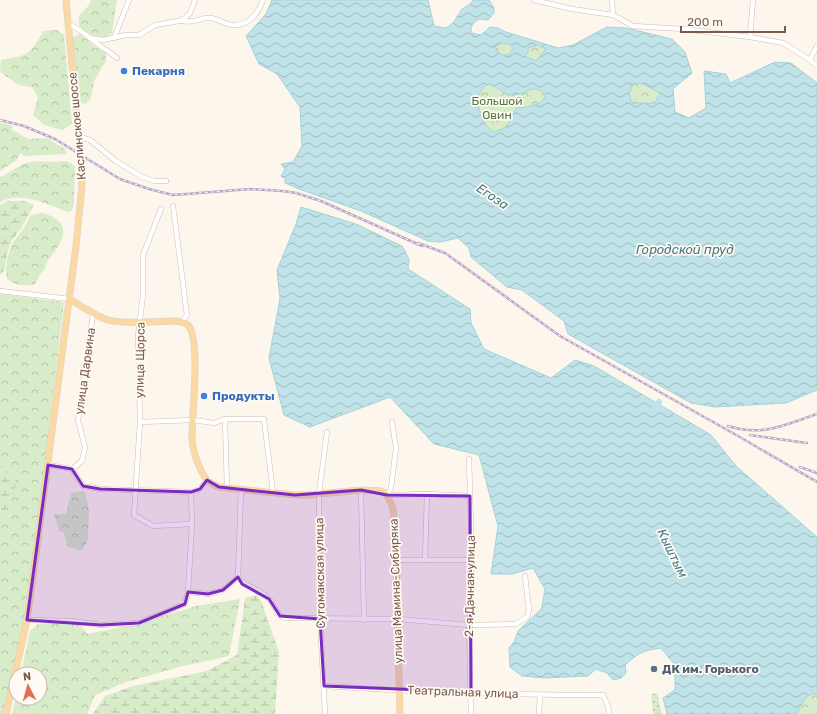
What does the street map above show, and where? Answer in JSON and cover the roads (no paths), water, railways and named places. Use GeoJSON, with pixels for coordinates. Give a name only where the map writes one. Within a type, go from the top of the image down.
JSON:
{"type":"FeatureCollection","features":[{"type":"Feature","properties":{"kind":"main road","name":"Каслинское шоссе"},"geometry":{"type":"LineString","coordinates":[[6,714],[27,620],[70,299],[82,185],[66,0]]}},
{"type":"Feature","properties":{"kind":"main road"},"geometry":{"type":"LineString","coordinates":[[70,299],[107,320],[123,322],[177,321],[188,326],[192,335],[196,381],[192,435],[194,449],[207,480],[219,487],[273,493],[308,495],[361,490],[381,491],[387,495]]}},
{"type":"Feature","properties":{"kind":"main road","name":"улица Мамина-Сибиряка"},"geometry":{"type":"LineString","coordinates":[[387,495],[393,508],[396,560],[400,714]]}},
{"type":"Feature","properties":{"kind":"street"},"geometry":{"type":"LineString","coordinates":[[114,38],[129,0]]}},
{"type":"Feature","properties":{"kind":"street"},"geometry":{"type":"LineString","coordinates":[[179,21],[190,13],[194,0]]}},
{"type":"Feature","properties":{"kind":"street"},"geometry":{"type":"LineString","coordinates":[[90,38],[103,40],[126,35],[139,35],[155,25],[179,21],[194,21],[211,17],[232,25],[251,20],[259,11],[263,0]]}},
{"type":"Feature","properties":{"kind":"street"},"geometry":{"type":"LineString","coordinates":[[534,0],[572,9],[613,15],[633,26],[683,29],[750,37],[783,43],[817,66]]}},
{"type":"Feature","properties":{"kind":"street"},"geometry":{"type":"LineString","coordinates":[[612,0],[613,15]]}},
{"type":"Feature","properties":{"kind":"street"},"geometry":{"type":"LineString","coordinates":[[750,37],[753,0]]}},
{"type":"Feature","properties":{"kind":"street"},"geometry":{"type":"LineString","coordinates":[[68,23],[116,58]]}},
{"type":"Feature","properties":{"kind":"street"},"geometry":{"type":"LineString","coordinates":[[810,60],[817,46]]}},
{"type":"Feature","properties":{"kind":"street"},"geometry":{"type":"LineString","coordinates":[[79,137],[90,140],[116,161],[142,176],[154,181],[166,181]]}},
{"type":"Feature","properties":{"kind":"street"},"geometry":{"type":"LineString","coordinates":[[173,206],[187,315],[182,322]]}},
{"type":"Feature","properties":{"kind":"street","name":"улица Щорса"},"geometry":{"type":"LineString","coordinates":[[161,209],[142,255],[143,295],[138,355],[140,422],[134,515],[153,526],[192,524]]}},
{"type":"Feature","properties":{"kind":"street"},"geometry":{"type":"LineString","coordinates":[[0,291],[70,299]]}},
{"type":"Feature","properties":{"kind":"street","name":"улица Дарвина"},"geometry":{"type":"LineString","coordinates":[[72,469],[82,461],[85,447],[78,420],[94,314]]}},
{"type":"Feature","properties":{"kind":"street"},"geometry":{"type":"LineString","coordinates":[[140,422],[193,420],[214,423],[225,419],[264,419],[273,493]]}},
{"type":"Feature","properties":{"kind":"street"},"geometry":{"type":"LineString","coordinates":[[225,419],[227,488]]}},
{"type":"Feature","properties":{"kind":"street"},"geometry":{"type":"LineString","coordinates":[[387,495],[391,488],[396,448],[392,422]]}},
{"type":"Feature","properties":{"kind":"street","name":"Сугомакская улица"},"geometry":{"type":"LineString","coordinates":[[325,714],[320,619],[319,493],[327,432]]}},
{"type":"Feature","properties":{"kind":"street","name":"2-я Дачная улица"},"geometry":{"type":"LineString","coordinates":[[469,459],[472,560],[469,625],[471,714]]}},
{"type":"Feature","properties":{"kind":"street"},"geometry":{"type":"LineString","coordinates":[[48,464],[72,469],[83,486],[100,489],[191,492],[200,489],[207,480]]}},
{"type":"Feature","properties":{"kind":"street"},"geometry":{"type":"LineString","coordinates":[[240,489],[238,577],[242,584],[260,592],[269,599],[280,616],[285,618],[364,620],[398,619],[469,625],[516,624],[527,617],[528,610],[525,576]]}},
{"type":"Feature","properties":{"kind":"street"},"geometry":{"type":"LineString","coordinates":[[361,490],[364,620]]}},
{"type":"Feature","properties":{"kind":"street"},"geometry":{"type":"LineString","coordinates":[[27,620],[72,621],[101,625],[139,623],[174,610],[185,604],[188,592],[192,524],[191,492]]}},
{"type":"Feature","properties":{"kind":"street"},"geometry":{"type":"LineString","coordinates":[[387,495],[427,494],[470,496]]}},
{"type":"Feature","properties":{"kind":"street"},"geometry":{"type":"LineString","coordinates":[[425,560],[427,494]]}},
{"type":"Feature","properties":{"kind":"street"},"geometry":{"type":"LineString","coordinates":[[396,560],[472,560]]}},
{"type":"Feature","properties":{"kind":"street"},"geometry":{"type":"LineString","coordinates":[[188,592],[208,594],[223,590],[238,577]]}},
{"type":"Feature","properties":{"kind":"street","name":"Театральная улица"},"geometry":{"type":"LineString","coordinates":[[324,686],[540,695],[603,695],[608,706],[609,714]]}},
{"type":"Feature","properties":{"kind":"street"},"geometry":{"type":"LineString","coordinates":[[539,714],[540,695]]}},
{"type":"Feature","properties":{"kind":"water","name":"Городской пруд"},"geometry":{"type":"Polygon","coordinates":[[[272,0],[428,0],[434,26],[446,28],[453,23],[462,9],[473,0],[489,0],[494,8],[494,13],[488,20],[479,19],[475,22],[472,25],[472,33],[481,35],[490,27],[498,28],[506,32],[558,48],[573,45],[607,27],[626,28],[672,39],[685,52],[692,73],[673,89],[675,112],[689,118],[706,108],[704,71],[726,74],[730,83],[775,62],[791,63],[817,83],[817,390],[786,403],[715,407],[691,403],[568,334],[564,321],[522,290],[507,287],[471,257],[469,248],[458,238],[440,242],[428,241],[361,211],[285,183],[285,179],[281,176],[285,169],[281,164],[293,162],[302,146],[300,107],[277,74],[259,64],[246,36],[266,14],[272,0]],[[501,43],[495,47],[497,52],[503,55],[509,55],[513,48],[510,44],[501,43]],[[538,45],[528,48],[528,53],[525,54],[526,57],[536,61],[546,49],[538,45]],[[633,83],[629,94],[632,103],[655,103],[660,93],[643,84],[633,83]],[[491,84],[484,86],[479,98],[479,110],[484,122],[493,132],[506,126],[516,108],[534,106],[541,102],[546,94],[540,90],[531,89],[520,94],[511,95],[491,84]]]}},
{"type":"Feature","properties":{"kind":"water"},"geometry":{"type":"Polygon","coordinates":[[[301,207],[356,224],[402,246],[409,259],[408,269],[470,309],[471,323],[484,349],[551,378],[575,360],[594,366],[711,435],[736,466],[817,537],[817,694],[806,697],[797,714],[667,714],[663,698],[675,690],[674,664],[661,648],[646,651],[638,655],[625,665],[626,673],[621,678],[613,680],[607,673],[596,669],[588,676],[545,678],[522,676],[510,667],[509,648],[514,642],[518,631],[541,609],[545,589],[533,568],[512,574],[491,574],[498,526],[479,455],[434,444],[390,397],[310,427],[284,415],[269,358],[280,299],[277,270],[296,224],[301,207]]]}},
{"type":"Feature","properties":{"kind":"waterway","name":"Кыштым"},"geometry":{"type":"LineString","coordinates":[[653,411],[659,402]]}},
{"type":"Feature","properties":{"kind":"railway"},"geometry":{"type":"LineString","coordinates":[[0,120],[24,126],[55,139],[120,179],[149,189],[173,195],[251,189],[296,193],[321,201],[422,246]]}},
{"type":"Feature","properties":{"kind":"railway"},"geometry":{"type":"LineString","coordinates":[[418,243],[445,253],[560,336],[817,482]]}},
{"type":"Feature","properties":{"kind":"railway"},"geometry":{"type":"LineString","coordinates":[[728,426],[741,429],[763,430],[784,426],[817,414]]}},
{"type":"Feature","properties":{"kind":"railway"},"geometry":{"type":"LineString","coordinates":[[750,435],[807,443]]}},
{"type":"Feature","properties":{"kind":"railway"},"geometry":{"type":"LineString","coordinates":[[800,467],[817,473]]}},
{"type":"Feature","properties":{"kind":"place","name":"Пекарня"},"geometry":{"type":"Point","coordinates":[124,71]}},
{"type":"Feature","properties":{"kind":"place","name":"Продукты"},"geometry":{"type":"Point","coordinates":[204,396]}},
{"type":"Feature","properties":{"kind":"place","name":"ДК им. Горького"},"geometry":{"type":"Point","coordinates":[654,669]}},
{"type":"Feature","properties":{"kind":"park label","name":"Большой Овин"},"geometry":{"type":"Point","coordinates":[497,108]}},
{"type":"Feature","properties":{"kind":"water label","name":"Егоза"},"geometry":{"type":"Point","coordinates":[493,196]}}]}
